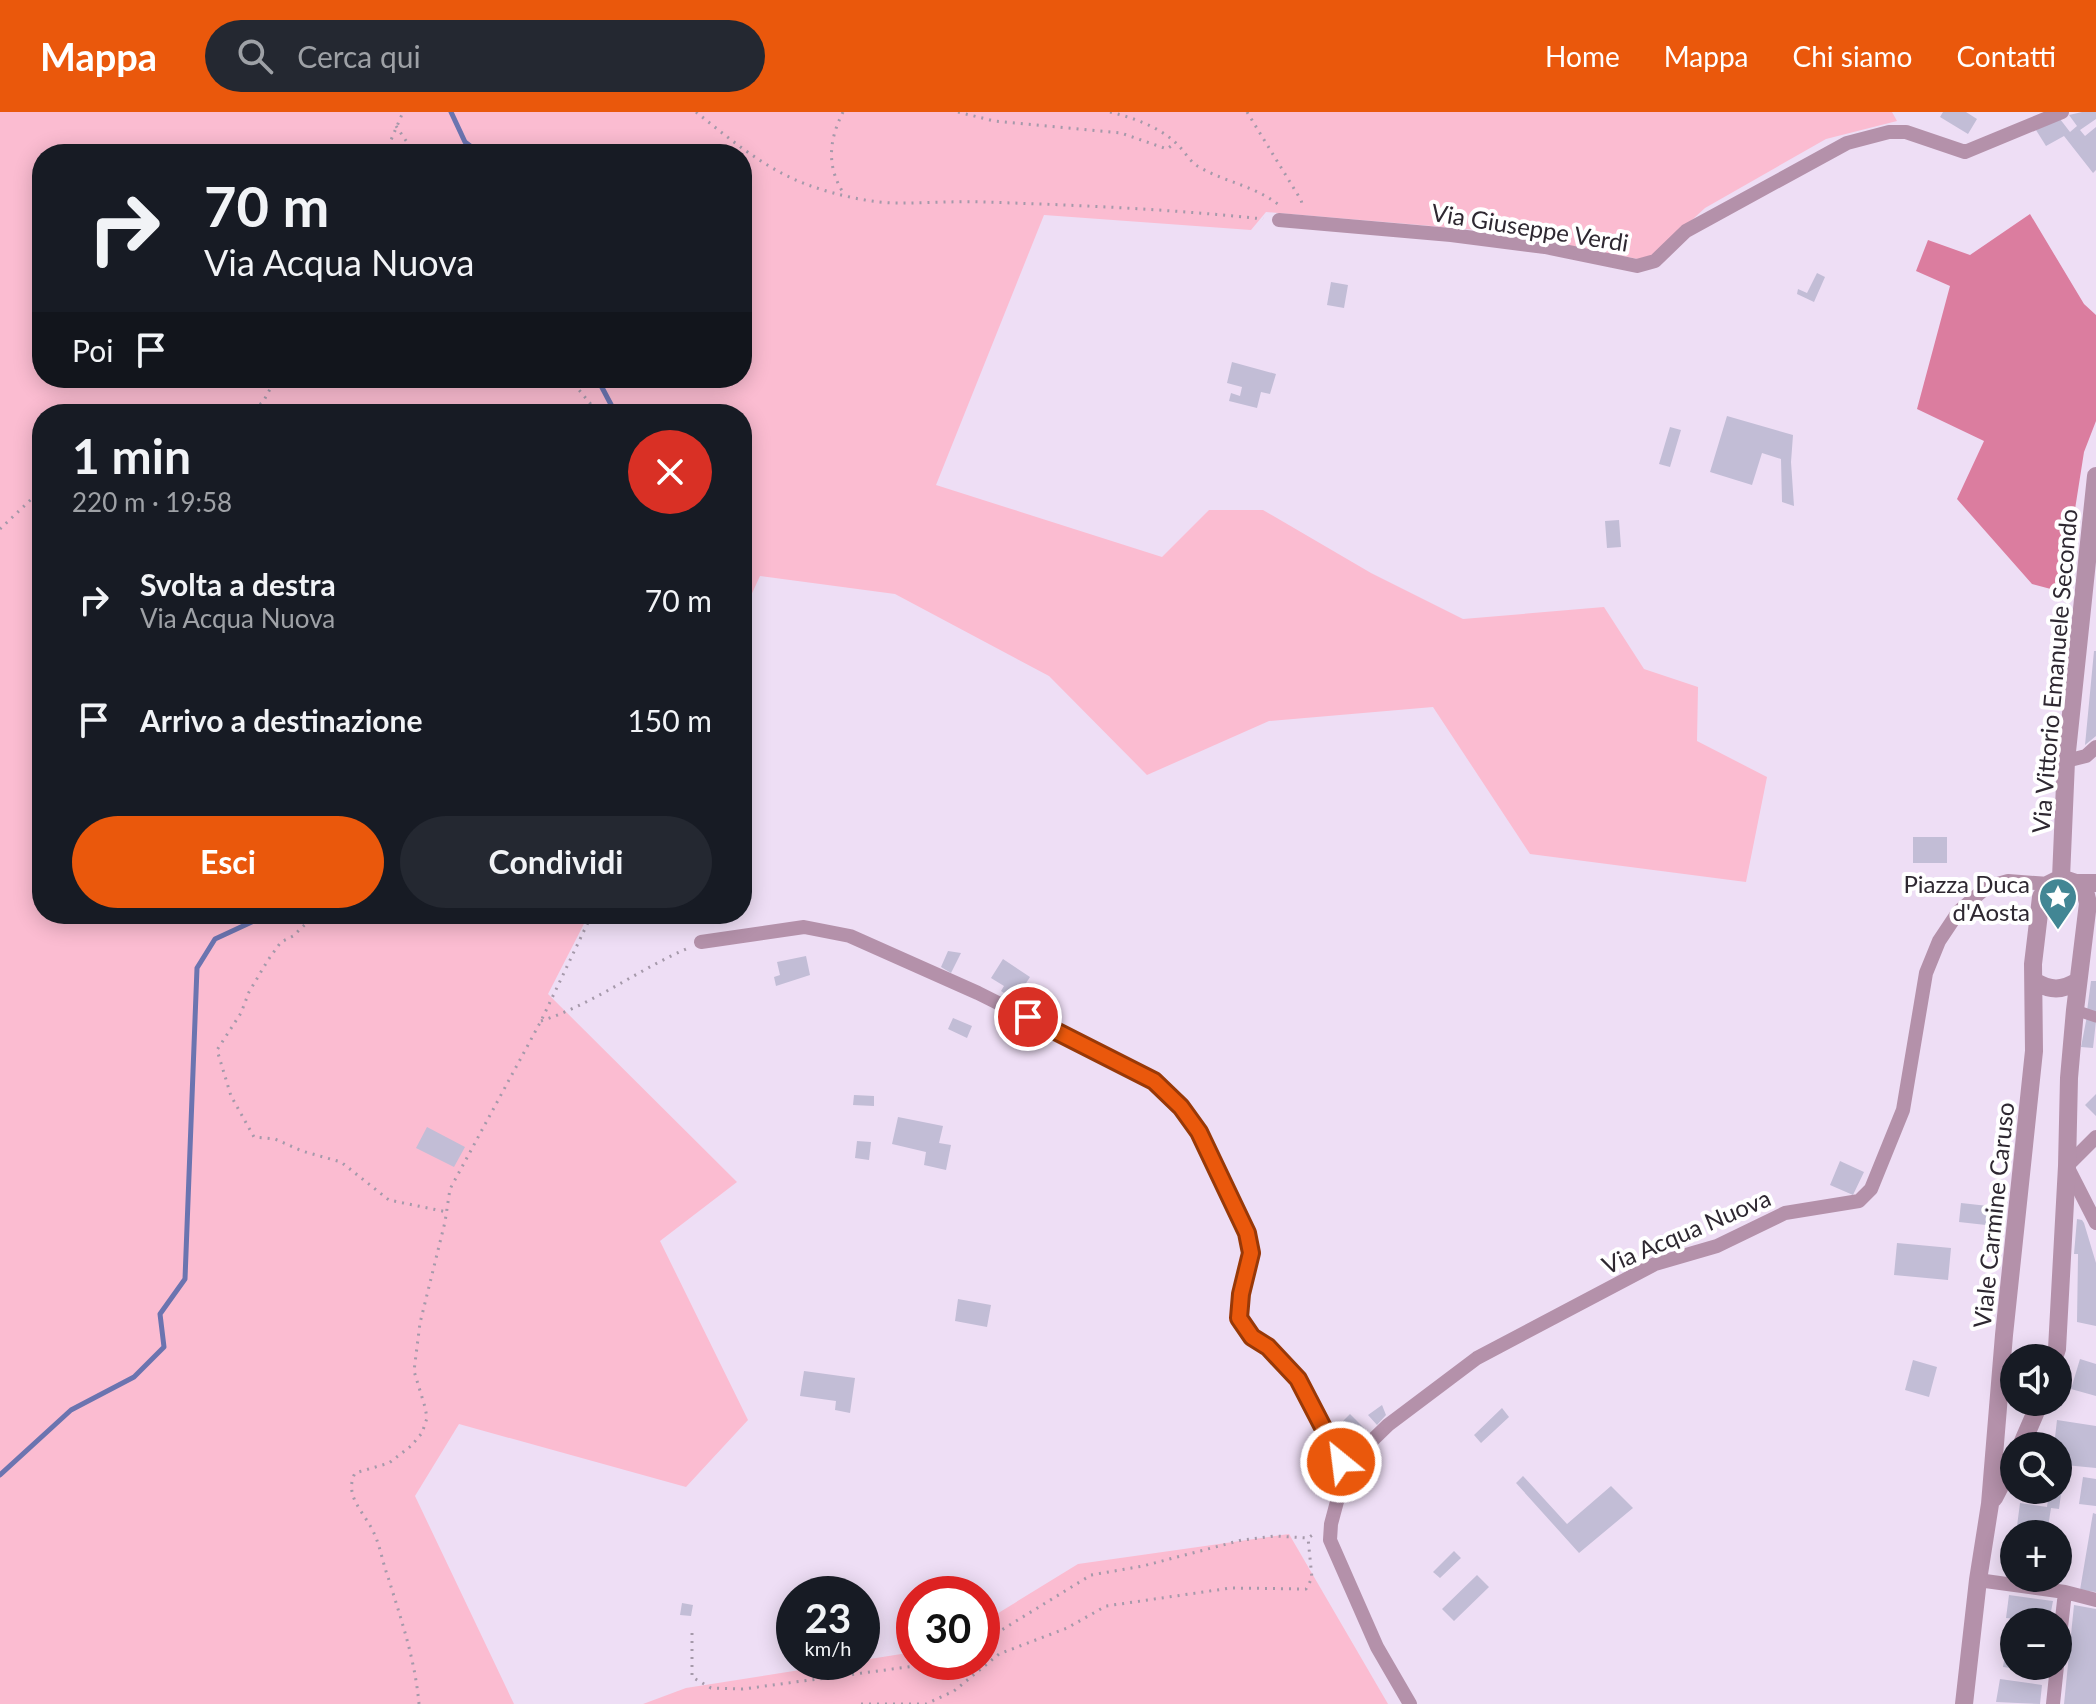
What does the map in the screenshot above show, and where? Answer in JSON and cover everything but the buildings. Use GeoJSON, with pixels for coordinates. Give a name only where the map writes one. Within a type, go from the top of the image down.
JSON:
{"type":"FeatureCollection","features":[{"type":"Feature","properties":{"kind":"street","name":"Via Giuseppe Verdi"},"geometry":{"type":"LineString","coordinates":[[1293,221],[1545,247],[1637,266],[1655,261],[1686,231],[1847,143],[1889,132],[1906,132],[1965,152],[2062,112]]}},
{"type":"Feature","properties":{"kind":"street","name":"Via Vittorio Emanuele Secondo"},"geometry":{"type":"LineString","coordinates":[[2062,879],[2066,761],[2096,476]]}},
{"type":"Feature","properties":{"kind":"street"},"geometry":{"type":"LineString","coordinates":[[2066,761],[2086,756],[2096,747]]}},
{"type":"Feature","properties":{"kind":"street"},"geometry":{"type":"LineString","coordinates":[[2062,879],[2096,883]]}},
{"type":"Feature","properties":{"kind":"street"},"geometry":{"type":"LineString","coordinates":[[2057,1344],[2069,1078],[2088,903],[2085,891],[2062,879]]}},
{"type":"Feature","properties":{"kind":"street","name":"Via Acqua Nuova"},"geometry":{"type":"LineString","coordinates":[[1410,1704],[1377,1647],[1330,1540],[1331,1524],[1346,1468],[1388,1425],[1477,1358],[1584,1299],[1655,1264],[1717,1246],[1785,1213],[1859,1201],[1871,1189],[1903,1110],[1926,973],[1939,941],[1959,911],[1987,887],[2008,881],[2062,879]]}},
{"type":"Feature","properties":{"kind":"street","name":"Viale Carmine Caruso"},"geometry":{"type":"LineString","coordinates":[[1990,1504],[2034,1051],[2033,964],[2041,897],[2062,879]]}},
{"type":"Feature","properties":{"kind":"street"},"geometry":{"type":"LineString","coordinates":[[701,942],[804,927],[850,936],[978,993],[1154,1081],[1181,1107],[1199,1132],[1247,1233],[1251,1253],[1239,1318],[1252,1337],[1268,1347],[1298,1379],[1326,1437],[1346,1468]]}},
{"type":"Feature","properties":{"kind":"street"},"geometry":{"type":"LineString","coordinates":[[2034,981],[2046,988],[2062,990],[2078,981]]}},
{"type":"Feature","properties":{"kind":"street"},"geometry":{"type":"LineString","coordinates":[[2075,1010],[2096,1017]]}},
{"type":"Feature","properties":{"kind":"street"},"geometry":{"type":"LineString","coordinates":[[2067,1166],[2096,1137]]}},
{"type":"Feature","properties":{"kind":"street"},"geometry":{"type":"LineString","coordinates":[[2067,1166],[2096,1223]]}},
{"type":"Feature","properties":{"kind":"street"},"geometry":{"type":"LineString","coordinates":[[2028,1432],[2035,1416]]}},
{"type":"Feature","properties":{"kind":"street"},"geometry":{"type":"LineString","coordinates":[[1996,1431],[2005,1437],[2016,1436],[2030,1429]]}},
{"type":"Feature","properties":{"kind":"street"},"geometry":{"type":"LineString","coordinates":[[1964,1704],[1990,1504],[2000,1485]]}},
{"type":"Feature","properties":{"kind":"street"},"geometry":{"type":"LineString","coordinates":[[1978,1580],[2000,1583]]}},
{"type":"Feature","properties":{"kind":"street"},"geometry":{"type":"LineString","coordinates":[[2063,1608],[2065,1592],[2096,1600]]}},
{"type":"Feature","properties":{"kind":"street"},"geometry":{"type":"LineString","coordinates":[[2053,1704],[2056,1680]]}},
{"type":"Feature","properties":{"kind":"path"},"geometry":{"type":"LineString","coordinates":[[389,144],[403,112]]}},
{"type":"Feature","properties":{"kind":"path"},"geometry":{"type":"LineString","coordinates":[[696,112],[737,144]]}},
{"type":"Feature","properties":{"kind":"path"},"geometry":{"type":"LineString","coordinates":[[843,112],[833,133],[830,156],[836,181],[844,194]]}},
{"type":"Feature","properties":{"kind":"path"},"geometry":{"type":"LineString","coordinates":[[958,112],[994,121],[1055,129],[1121,133],[1167,149],[1175,143]]}},
{"type":"Feature","properties":{"kind":"path"},"geometry":{"type":"LineString","coordinates":[[1110,112],[1151,126],[1175,143],[1195,165],[1238,185],[1260,191],[1279,205],[1293,221]]}},
{"type":"Feature","properties":{"kind":"path"},"geometry":{"type":"LineString","coordinates":[[1247,112],[1301,200],[1293,221]]}},
{"type":"Feature","properties":{"kind":"path"},"geometry":{"type":"LineString","coordinates":[[396,126],[408,144]]}},
{"type":"Feature","properties":{"kind":"path"},"geometry":{"type":"LineString","coordinates":[[752,156],[783,175],[811,186],[902,203],[942,200],[1094,205],[1293,221]]}},
{"type":"Feature","properties":{"kind":"path"},"geometry":{"type":"LineString","coordinates":[[260,404],[271,388]]}},
{"type":"Feature","properties":{"kind":"path"},"geometry":{"type":"LineString","coordinates":[[577,388],[591,404]]}},
{"type":"Feature","properties":{"kind":"path"},"geometry":{"type":"LineString","coordinates":[[0,529],[32,499]]}},
{"type":"Feature","properties":{"kind":"path"},"geometry":{"type":"LineString","coordinates":[[306,924],[281,942],[268,960],[249,992],[241,1013],[217,1050],[231,1096],[254,1137],[275,1139],[302,1151],[341,1162],[389,1200],[447,1212]]}},
{"type":"Feature","properties":{"kind":"path"},"geometry":{"type":"LineString","coordinates":[[419,1704],[410,1645],[398,1603],[377,1540],[350,1488],[355,1473],[389,1463],[422,1433],[427,1418],[414,1371],[420,1323],[450,1189],[541,1021],[587,924]]}},
{"type":"Feature","properties":{"kind":"path"},"geometry":{"type":"LineString","coordinates":[[541,1021],[573,1011],[652,964],[701,942]]}},
{"type":"Feature","properties":{"kind":"path"},"geometry":{"type":"LineString","coordinates":[[1000,1631],[1091,1575],[1143,1566],[1242,1540],[1275,1536],[1308,1538],[1331,1524]]}},
{"type":"Feature","properties":{"kind":"path"},"geometry":{"type":"LineString","coordinates":[[861,1704],[926,1704],[954,1691],[999,1654],[1067,1628],[1106,1606],[1231,1588],[1306,1589],[1312,1578],[1308,1538]]}},
{"type":"Feature","properties":{"kind":"path"},"geometry":{"type":"LineString","coordinates":[[692,1633],[692,1677],[711,1688],[743,1689],[896,1669]]}},
{"type":"Feature","properties":{"kind":"shaded area"},"geometry":{"type":"Polygon","coordinates":[[[0,112],[1892,112],[1897,121],[1826,139],[1705,208],[1654,255],[1638,259],[1502,232],[1266,212],[1251,230],[1044,215],[936,485],[1162,557],[1209,510],[1263,510],[1371,573],[1463,619],[1604,607],[1644,669],[1698,687],[1697,741],[1767,777],[1746,882],[1530,854],[1433,707],[1269,721],[1147,775],[1049,676],[895,594],[760,576],[752,593],[752,404],[32,404],[32,924],[584,924],[548,994],[737,1182],[660,1241],[748,1420],[686,1487],[459,1424],[415,1496],[514,1704],[0,1704],[0,112]]]}},
{"type":"Feature","properties":{"kind":"shaded area"},"geometry":{"type":"Polygon","coordinates":[[[2030,214],[2084,304],[2096,315],[2096,421],[2084,452],[2062,592],[2032,584],[1957,499],[1984,441],[1917,409],[1950,286],[1916,271],[1928,240],[1970,255],[2030,214]]]}},
{"type":"Feature","properties":{"kind":"shaded area"},"geometry":{"type":"Polygon","coordinates":[[[1289,1534],[1388,1704],[643,1704],[686,1688],[776,1674],[776,1680],[880,1680],[880,1657],[896,1655],[896,1680],[1000,1680],[1000,1612],[1078,1564],[1289,1534]]]}},
{"type":"Feature","properties":{"kind":"waterway"},"geometry":{"type":"LineString","coordinates":[[451,112],[468,144]]}},
{"type":"Feature","properties":{"kind":"waterway"},"geometry":{"type":"LineString","coordinates":[[602,388],[611,404]]}},
{"type":"Feature","properties":{"kind":"waterway"},"geometry":{"type":"LineString","coordinates":[[0,1475],[71,1410],[134,1377],[164,1347],[160,1314],[185,1279],[197,968],[215,939],[247,924]]}},
{"type":"Feature","properties":{"kind":"place","name":"Piazza Duca d'Aosta"},"geometry":{"type":"Point","coordinates":[2058,931]}},
{"type":"Feature","properties":{"kind":"route"},"geometry":{"type":"LineString","coordinates":[[1028,1017],[1154,1081],[1181,1107],[1199,1132],[1247,1233],[1251,1253],[1239,1318],[1252,1337],[1268,1347],[1298,1379],[1341,1462]]}}]}
